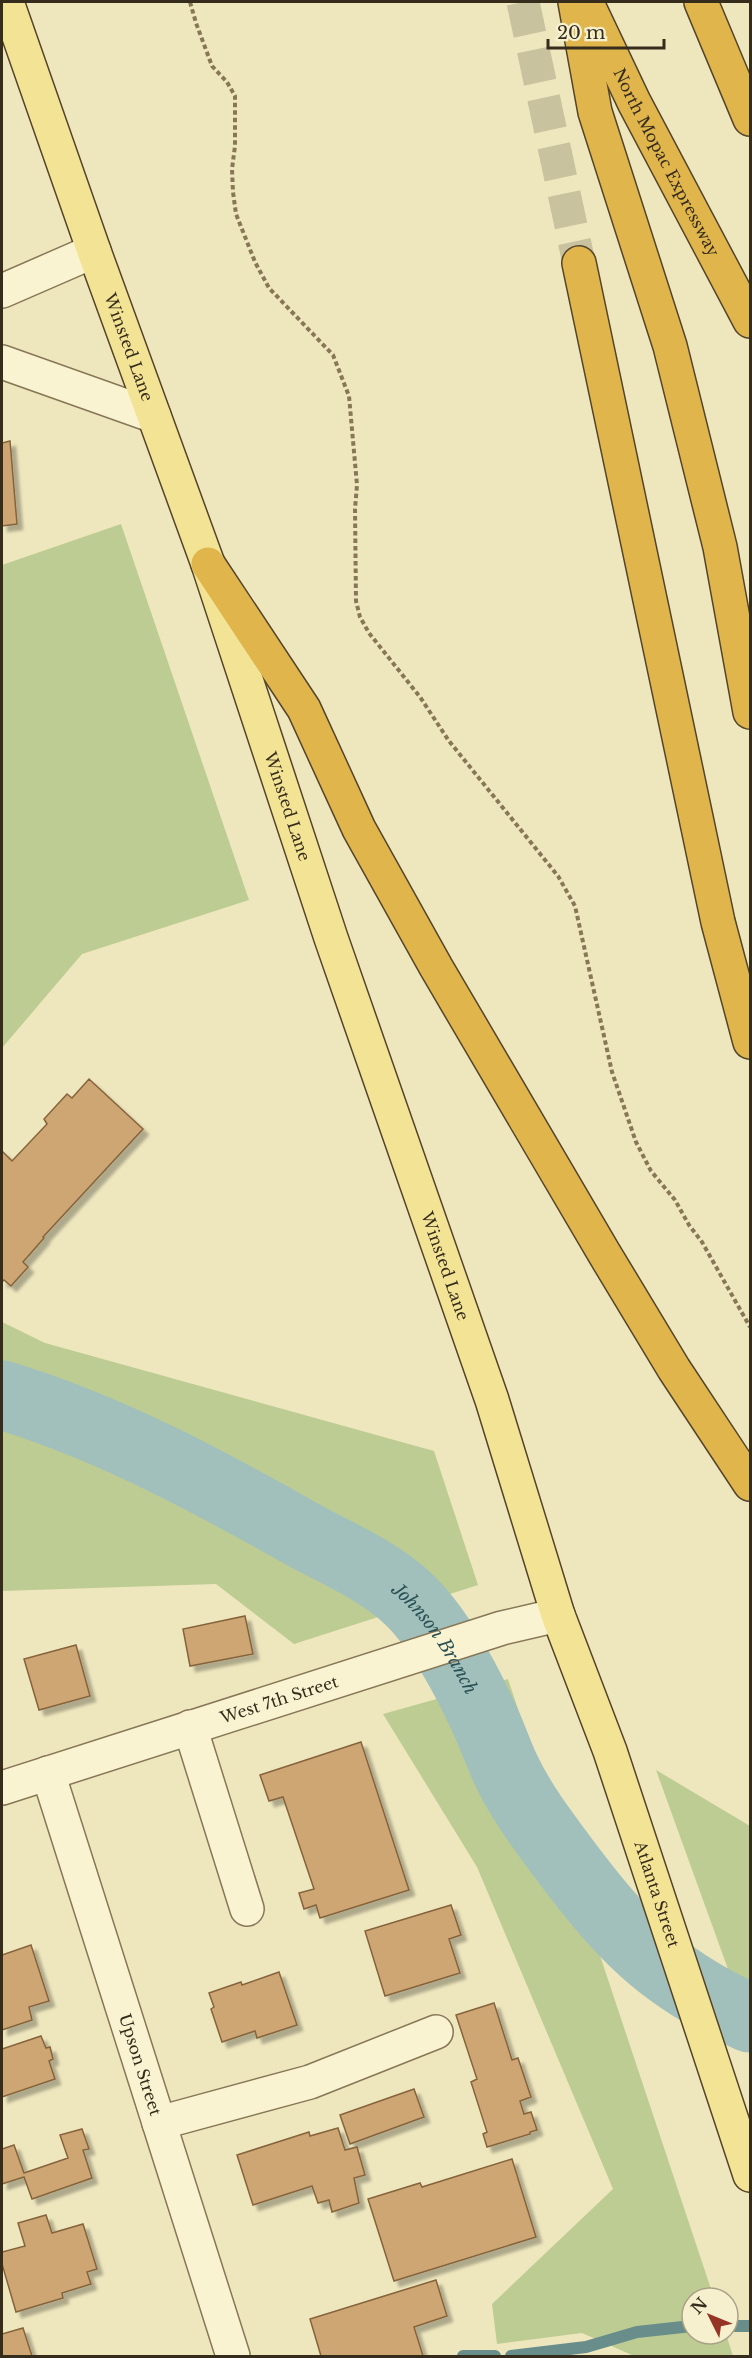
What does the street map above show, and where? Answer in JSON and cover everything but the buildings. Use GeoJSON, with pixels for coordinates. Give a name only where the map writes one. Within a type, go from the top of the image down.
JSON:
{"type":"FeatureCollection","features":[{"type":"Feature","properties":{"kind":"highway"},"geometry":{"type":"LineString","coordinates":[[575,2],[595,112],[670,346],[720,547],[750,712]]}},
{"type":"Feature","properties":{"kind":"highway","name":"North Mopac Expressway"},"geometry":{"type":"LineString","coordinates":[[586,2],[634,102],[750,321]]}},
{"type":"Feature","properties":{"kind":"highway"},"geometry":{"type":"LineString","coordinates":[[701,2],[750,118]]}},
{"type":"Feature","properties":{"kind":"highway"},"geometry":{"type":"LineString","coordinates":[[579,263],[718,922],[750,1042]]}},
{"type":"Feature","properties":{"kind":"highway"},"geometry":{"type":"LineString","coordinates":[[208,564],[304,709],[359,829],[436,967],[674,1369],[750,1484]]}},
{"type":"Feature","properties":{"kind":"main road","name":"Winsted Lane"},"geometry":{"type":"LineString","coordinates":[[7,2],[94,251],[208,564],[331,938],[492,1400],[558,1615]]}},
{"type":"Feature","properties":{"kind":"main road","name":"Atlanta Street"},"geometry":{"type":"LineString","coordinates":[[558,1615],[610,1751],[750,2175]]}},
{"type":"Feature","properties":{"kind":"street"},"geometry":{"type":"LineString","coordinates":[[2,291],[94,251]]}},
{"type":"Feature","properties":{"kind":"street"},"geometry":{"type":"LineString","coordinates":[[2,362],[154,416]]}},
{"type":"Feature","properties":{"kind":"street","name":"West 7th Street"},"geometry":{"type":"LineString","coordinates":[[2,1788],[502,1628],[558,1615]]}},
{"type":"Feature","properties":{"kind":"street"},"geometry":{"type":"LineString","coordinates":[[190,1727],[247,1909]]}},
{"type":"Feature","properties":{"kind":"street","name":"Upson Street"},"geometry":{"type":"LineString","coordinates":[[48,1773],[233,2356]]}},
{"type":"Feature","properties":{"kind":"street"},"geometry":{"type":"LineString","coordinates":[[159,2123],[310,2082],[436,2032]]}},
{"type":"Feature","properties":{"kind":"path"},"geometry":{"type":"LineString","coordinates":[[190,2],[212,66],[227,82],[235,96],[233,192],[236,214],[255,262],[269,288],[333,355],[349,396],[357,485],[356,601],[360,617],[369,633],[420,697],[449,741],[558,876],[575,906],[612,1072],[636,1142],[651,1171],[675,1200],[702,1242],[750,1327]]}},
{"type":"Feature","properties":{"kind":"green space"},"geometry":{"type":"Polygon","coordinates":[[[121,524],[249,900],[82,954],[2,1048],[2,565],[121,524]]]}},
{"type":"Feature","properties":{"kind":"green space"},"geometry":{"type":"Polygon","coordinates":[[[2,1322],[45,1343],[434,1451],[478,1585],[294,1644],[216,1584],[2,1591],[2,1322]]]}},
{"type":"Feature","properties":{"kind":"green space"},"geometry":{"type":"Polygon","coordinates":[[[508,1679],[710,2286],[680,2286],[680,2346],[730,2346],[733,2356],[634,2356],[582,2333],[497,2344],[492,2304],[613,2189],[477,1867],[383,1714],[508,1679]]]}},
{"type":"Feature","properties":{"kind":"green space"},"geometry":{"type":"Polygon","coordinates":[[[656,1770],[750,1826],[750,2030],[656,1770]]]}},
{"type":"Feature","properties":{"kind":"waterway","name":"Johnson Branch"},"geometry":{"type":"LineString","coordinates":[[2,1395],[82,1423],[159,1458],[353,1561],[382,1578],[408,1598],[429,1622],[463,1676],[487,1724],[506,1770],[531,1814],[582,1883],[623,1930],[666,1969],[690,1986],[750,2018]]}},
{"type":"Feature","properties":{"kind":"waterway"},"geometry":{"type":"LineString","coordinates":[[740,2326],[750,2326]]}},
{"type":"Feature","properties":{"kind":"waterway"},"geometry":{"type":"LineString","coordinates":[[511,2356],[586,2347],[637,2332],[680,2327]]}},
{"type":"Feature","properties":{"kind":"waterway"},"geometry":{"type":"LineString","coordinates":[[463,2356],[495,2356]]}},
{"type":"Feature","properties":{"kind":"tunnel"},"geometry":{"type":"LineString","coordinates":[[523,2],[579,263]]}}]}
